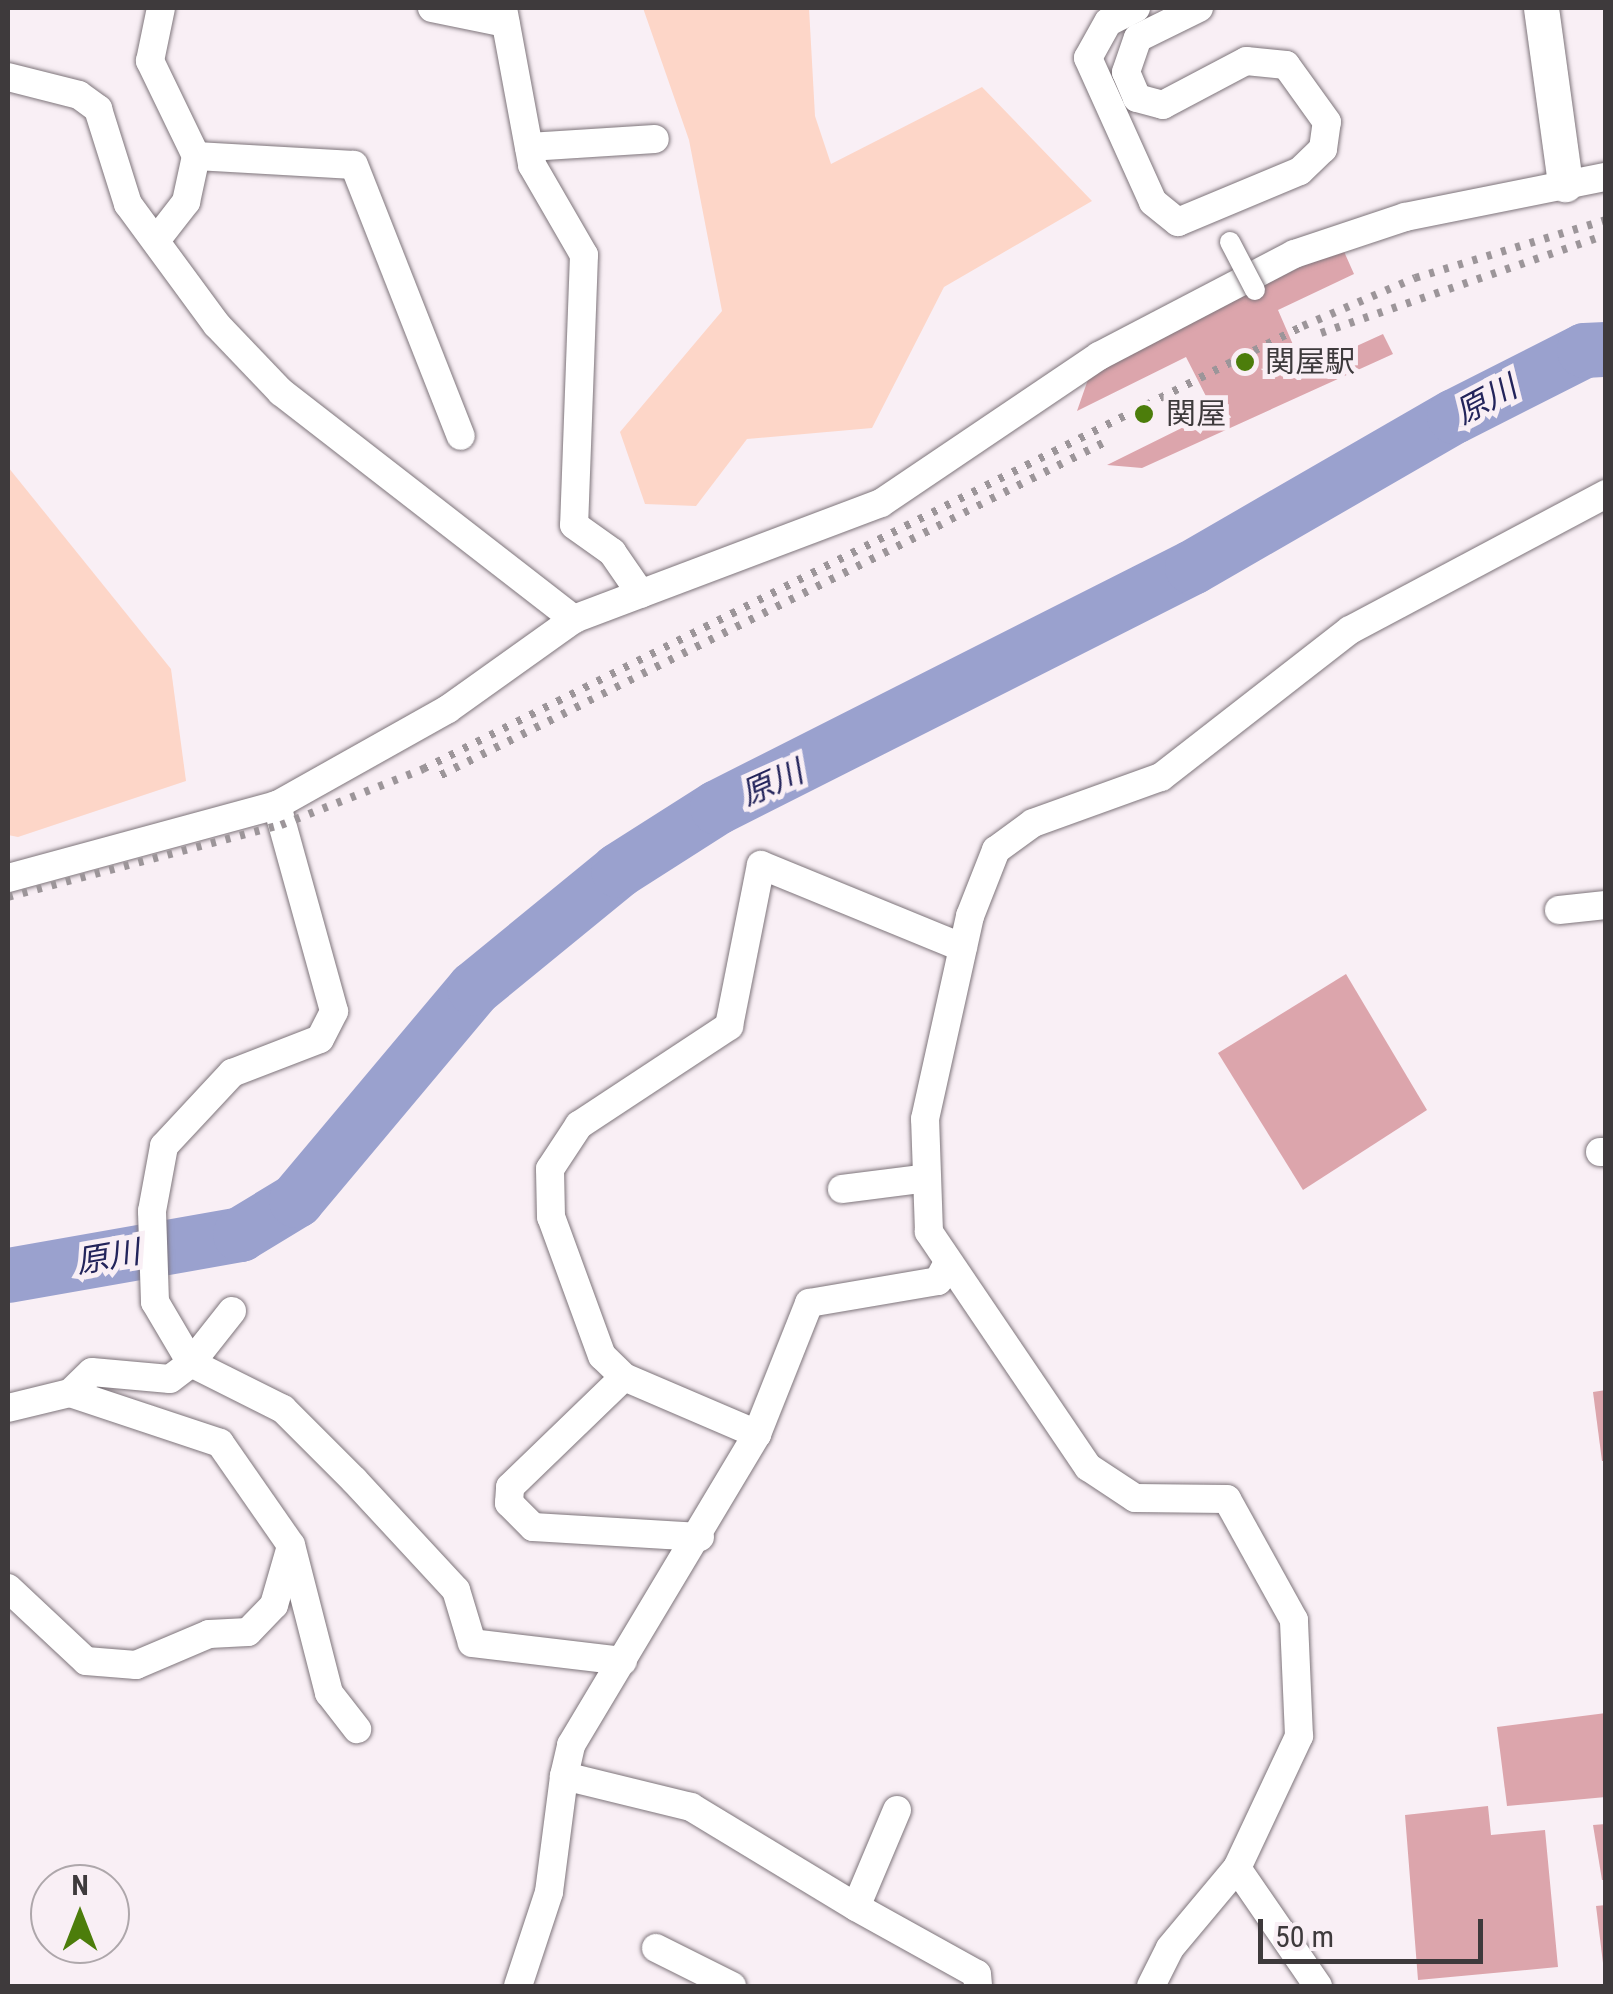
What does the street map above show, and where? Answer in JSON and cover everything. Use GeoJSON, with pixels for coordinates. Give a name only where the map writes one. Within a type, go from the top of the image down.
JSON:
{"type":"FeatureCollection","features":[{"type":"Feature","properties":{"kind":"street"},"geometry":{"type":"LineString","coordinates":[[158,238],[186,202],[196,156],[150,61],[161,8]]}},
{"type":"Feature","properties":{"kind":"street"},"geometry":{"type":"LineString","coordinates":[[432,8],[504,15],[528,147],[584,255],[574,525],[612,552],[640,594]]}},
{"type":"Feature","properties":{"kind":"street"},"geometry":{"type":"LineString","coordinates":[[1136,8],[1108,22],[1088,58],[1153,202],[1178,222],[1300,171],[1322,149],[1328,122],[1286,65],[1246,62],[1163,104],[1137,98],[1126,72],[1138,38],[1198,8]]}},
{"type":"Feature","properties":{"kind":"street"},"geometry":{"type":"LineString","coordinates":[[8,878],[277,805],[448,709],[574,619],[881,503],[1099,356],[1294,254],[1405,217],[1594,185],[1542,8]]}},
{"type":"Feature","properties":{"kind":"street"},"geometry":{"type":"LineString","coordinates":[[8,77],[78,94],[98,109],[128,204],[158,238],[217,324],[281,392],[574,619]]}},
{"type":"Feature","properties":{"kind":"street"},"geometry":{"type":"LineString","coordinates":[[528,147],[655,138]]}},
{"type":"Feature","properties":{"kind":"street"},"geometry":{"type":"LineString","coordinates":[[196,156],[354,165],[462,436]]}},
{"type":"Feature","properties":{"kind":"street"},"geometry":{"type":"LineString","coordinates":[[1230,242],[1255,290]]}},
{"type":"Feature","properties":{"kind":"street"},"geometry":{"type":"LineString","coordinates":[[1151,1986],[1170,1948],[1237,1868],[1299,1736],[1294,1620],[1227,1499],[1168,1503],[1106,1486],[947,1264],[929,1232],[922,1179],[925,1119],[982,872],[1032,823],[1161,777],[1350,630],[1606,494]]}},
{"type":"Feature","properties":{"kind":"street"},"geometry":{"type":"LineString","coordinates":[[277,805],[334,1011],[320,1038],[232,1073],[164,1146],[152,1211],[155,1302],[191,1363],[283,1409],[456,1590],[472,1643],[623,1661]]}},
{"type":"Feature","properties":{"kind":"street"},"geometry":{"type":"LineString","coordinates":[[757,1434],[624,1378],[602,1356],[551,1218],[550,1169],[579,1125],[729,1026],[761,864],[963,948]]}},
{"type":"Feature","properties":{"kind":"street"},"geometry":{"type":"LineString","coordinates":[[1559,910],[1606,905]]}},
{"type":"Feature","properties":{"kind":"street"},"geometry":{"type":"LineString","coordinates":[[842,1190],[922,1179]]}},
{"type":"Feature","properties":{"kind":"street"},"geometry":{"type":"LineString","coordinates":[[518,1986],[548,1892],[571,1745],[700,1537],[757,1434],[809,1303],[938,1281],[947,1264]]}},
{"type":"Feature","properties":{"kind":"street"},"geometry":{"type":"LineString","coordinates":[[70,1394],[92,1372],[170,1380],[191,1363],[232,1311]]}},
{"type":"Feature","properties":{"kind":"street"},"geometry":{"type":"LineString","coordinates":[[624,1378],[510,1487],[509,1503],[533,1527],[700,1537]]}},
{"type":"Feature","properties":{"kind":"street"},"geometry":{"type":"LineString","coordinates":[[8,1408],[70,1394],[220,1442],[291,1545],[329,1693],[357,1729]]}},
{"type":"Feature","properties":{"kind":"street"},"geometry":{"type":"LineString","coordinates":[[8,1588],[86,1661],[136,1665],[209,1634],[248,1632],[274,1605],[291,1545]]}},
{"type":"Feature","properties":{"kind":"street"},"geometry":{"type":"LineString","coordinates":[[564,1776],[691,1807],[856,1907],[977,1974],[978,1986]]}},
{"type":"Feature","properties":{"kind":"street"},"geometry":{"type":"LineString","coordinates":[[856,1907],[897,1810]]}},
{"type":"Feature","properties":{"kind":"street"},"geometry":{"type":"LineString","coordinates":[[1237,1868],[1318,1986]]}},
{"type":"Feature","properties":{"kind":"street"},"geometry":{"type":"LineString","coordinates":[[656,1948],[732,1986]]}},
{"type":"Feature","properties":{"kind":"shaded area"},"geometry":{"type":"Polygon","coordinates":[[[643,8],[809,8],[815,116],[831,164],[982,87],[1092,201],[944,287],[872,428],[747,439],[696,506],[645,504],[620,432],[722,311],[689,140],[643,8]]]}},
{"type":"Feature","properties":{"kind":"shaded area"},"geometry":{"type":"Polygon","coordinates":[[[8,467],[171,669],[186,781],[18,837],[8,835],[8,467]]]}},
{"type":"Feature","properties":{"kind":"building","name":"関屋駅"},"geometry":{"type":"Polygon","coordinates":[[[1342,247],[1354,274],[1278,310],[1304,370],[1383,334],[1393,354],[1142,468],[1107,465],[1214,412],[1186,357],[1077,411],[1092,368],[1342,247]]]}},
{"type":"Feature","properties":{"kind":"building"},"geometry":{"type":"Polygon","coordinates":[[[1346,974],[1427,1110],[1303,1190],[1218,1053],[1346,974]]]}},
{"type":"Feature","properties":{"kind":"building"},"geometry":{"type":"Polygon","coordinates":[[[1606,1390],[1606,1461],[1602,1461],[1593,1392],[1606,1390]]]}},
{"type":"Feature","properties":{"kind":"building"},"geometry":{"type":"Polygon","coordinates":[[[1606,1713],[1606,1797],[1507,1806],[1497,1727],[1606,1713]]]}},
{"type":"Feature","properties":{"kind":"building"},"geometry":{"type":"Polygon","coordinates":[[[1488,1806],[1491,1835],[1545,1830],[1558,1967],[1418,1980],[1405,1815],[1488,1806]]]}},
{"type":"Feature","properties":{"kind":"building"},"geometry":{"type":"Polygon","coordinates":[[[1606,1824],[1606,1880],[1602,1880],[1593,1825],[1606,1824]]]}},
{"type":"Feature","properties":{"kind":"building"},"geometry":{"type":"Polygon","coordinates":[[[1606,1905],[1606,1963],[1603,1963],[1596,1906],[1606,1905]]]}},
{"type":"Feature","properties":{"kind":"waterway","name":"原川"},"geometry":{"type":"LineString","coordinates":[[8,1275],[240,1234],[296,1200],[474,988],[618,870],[717,807],[1192,567],[1454,416],[1584,350],[1606,349]]}},
{"type":"Feature","properties":{"kind":"railway"},"geometry":{"type":"LineString","coordinates":[[8,897],[281,825],[423,769],[1303,326],[1415,278],[1606,220]]}},
{"type":"Feature","properties":{"kind":"railway"},"geometry":{"type":"LineString","coordinates":[[1321,333],[1600,237]]}},
{"type":"Feature","properties":{"kind":"railway"},"geometry":{"type":"LineString","coordinates":[[441,775],[1107,441]]}},
{"type":"Feature","properties":{"kind":"place","name":"関屋駅"},"geometry":{"type":"Point","coordinates":[1245,362]}},
{"type":"Feature","properties":{"kind":"place","name":"関屋"},"geometry":{"type":"Point","coordinates":[1144,414]}}]}
